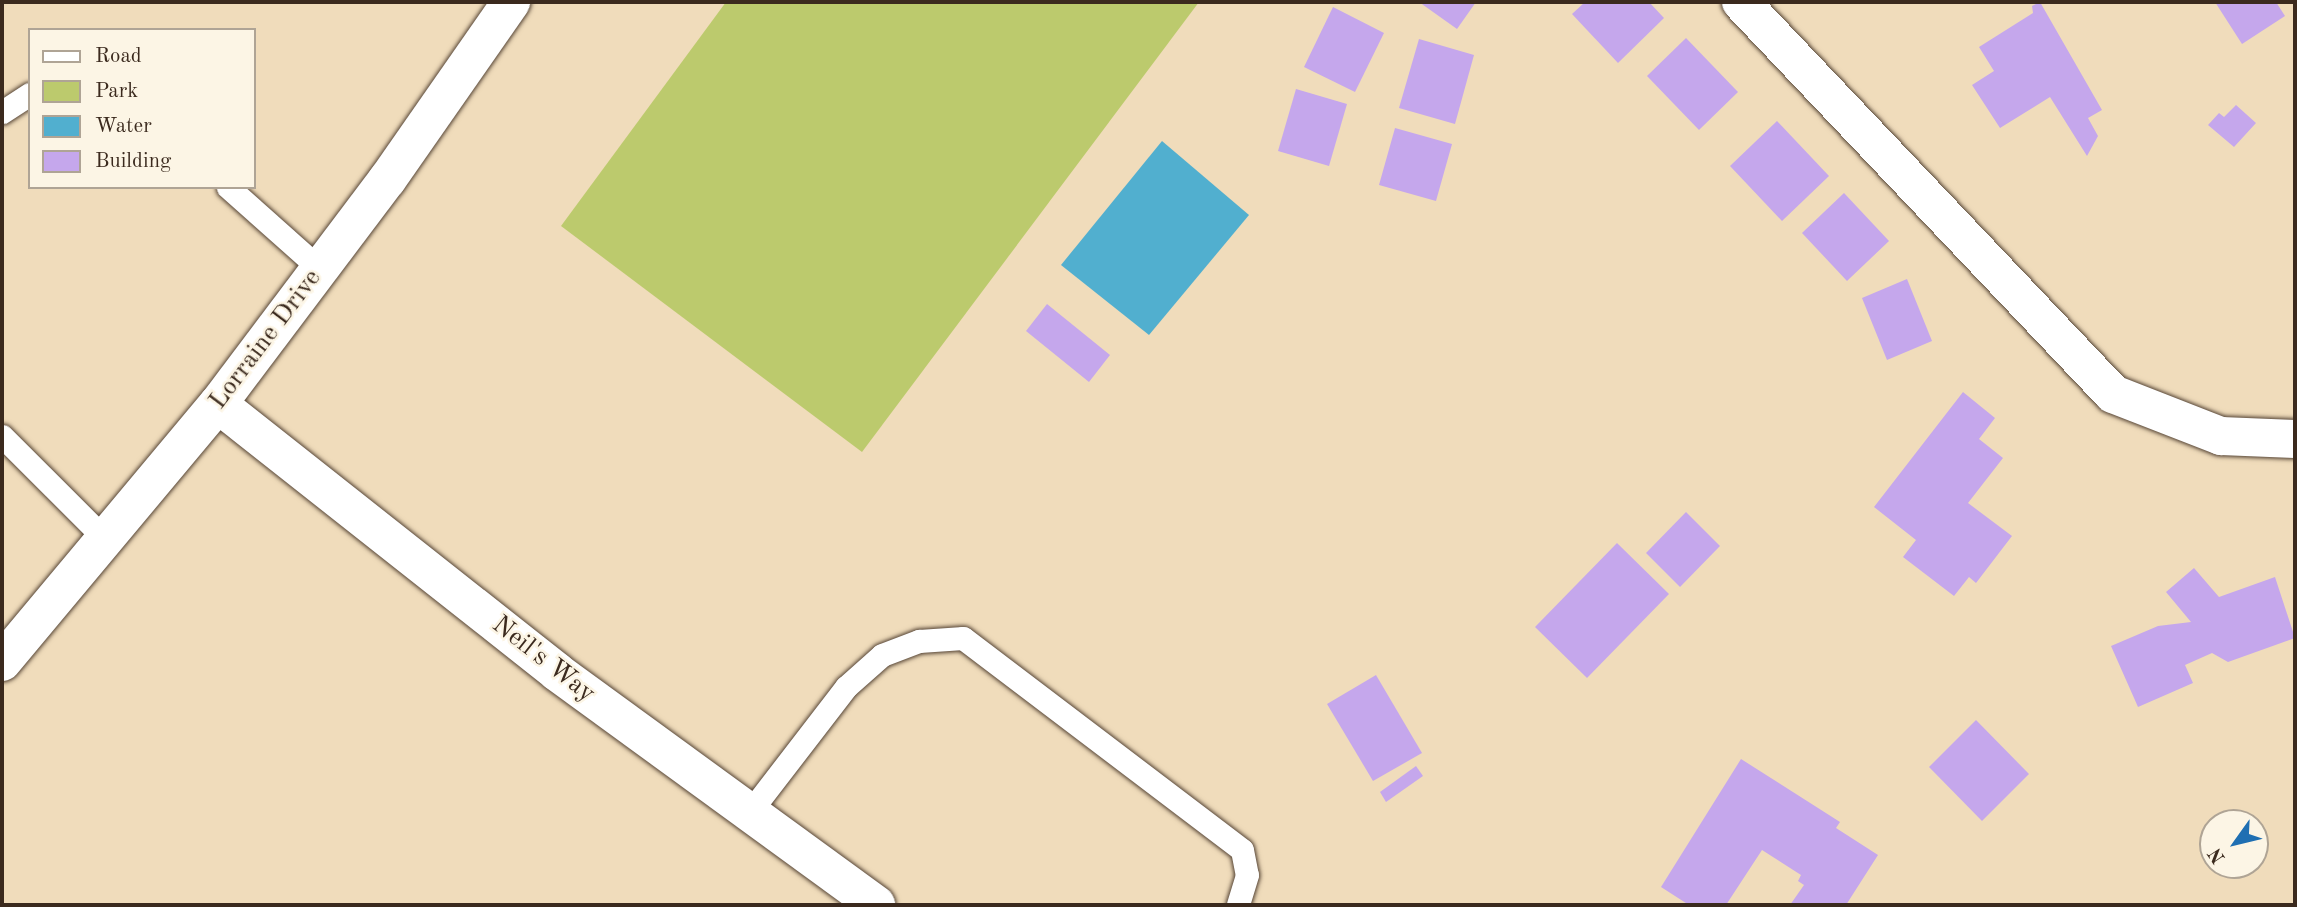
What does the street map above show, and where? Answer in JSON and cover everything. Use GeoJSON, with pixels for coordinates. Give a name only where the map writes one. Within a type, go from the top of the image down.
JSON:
{"type":"FeatureCollection","features":[{"type":"Feature","properties":{"kind":"street","name":"Lorraine Drive"},"geometry":{"type":"LineString","coordinates":[[2,662],[218,404],[320,269],[511,2]]}},
{"type":"Feature","properties":{"kind":"street"},"geometry":{"type":"LineString","coordinates":[[1741,2],[2113,394],[2221,436],[2295,439]]}},
{"type":"Feature","properties":{"kind":"street","name":"Neil's Way"},"geometry":{"type":"LineString","coordinates":[[218,404],[557,672],[876,905]]}},
{"type":"Feature","properties":{"kind":"lane"},"geometry":{"type":"LineString","coordinates":[[2,112],[28,95]]}},
{"type":"Feature","properties":{"kind":"lane"},"geometry":{"type":"LineString","coordinates":[[230,189],[320,269]]}},
{"type":"Feature","properties":{"kind":"lane"},"geometry":{"type":"LineString","coordinates":[[2,436],[104,538]]}},
{"type":"Feature","properties":{"kind":"lane"},"geometry":{"type":"LineString","coordinates":[[749,813],[846,687],[882,655],[919,641],[963,638],[1242,850],[1247,875],[1238,905]]}},
{"type":"Feature","properties":{"kind":"green space"},"geometry":{"type":"Polygon","coordinates":[[[726,2],[1199,2],[862,452],[561,226],[726,2]]]}},
{"type":"Feature","properties":{"kind":"water"},"geometry":{"type":"Polygon","coordinates":[[[1162,141],[1249,215],[1149,335],[1061,265],[1162,141]]]}},
{"type":"Feature","properties":{"kind":"building"},"geometry":{"type":"Polygon","coordinates":[[[1419,2],[1476,2],[1457,29],[1419,2]]]}},
{"type":"Feature","properties":{"kind":"building"},"geometry":{"type":"Polygon","coordinates":[[[1585,2],[1649,2],[1664,18],[1618,63],[1572,14],[1585,2]]]}},
{"type":"Feature","properties":{"kind":"building"},"geometry":{"type":"Polygon","coordinates":[[[2040,2],[2102,110],[2088,118],[2098,136],[2087,156],[2050,97],[2000,128],[1972,85],[1994,71],[1979,47],[2033,13],[2032,6],[2040,2]]]}},
{"type":"Feature","properties":{"kind":"building"},"geometry":{"type":"Polygon","coordinates":[[[2215,2],[2276,2],[2285,16],[2242,44],[2215,2]]]}},
{"type":"Feature","properties":{"kind":"building"},"geometry":{"type":"Polygon","coordinates":[[[1333,7],[1384,33],[1355,92],[1304,67],[1333,7]]]}},
{"type":"Feature","properties":{"kind":"building"},"geometry":{"type":"Polygon","coordinates":[[[1686,38],[1738,92],[1699,130],[1647,76],[1686,38]]]}},
{"type":"Feature","properties":{"kind":"building"},"geometry":{"type":"Polygon","coordinates":[[[1419,39],[1474,55],[1455,124],[1399,108],[1419,39]]]}},
{"type":"Feature","properties":{"kind":"building"},"geometry":{"type":"Polygon","coordinates":[[[1296,89],[1347,104],[1329,166],[1278,151],[1296,89]]]}},
{"type":"Feature","properties":{"kind":"building"},"geometry":{"type":"Polygon","coordinates":[[[2236,105],[2256,123],[2234,147],[2208,125],[2219,113],[2224,117],[2236,105]]]}},
{"type":"Feature","properties":{"kind":"building"},"geometry":{"type":"Polygon","coordinates":[[[1777,121],[1829,176],[1782,221],[1730,166],[1777,121]]]}},
{"type":"Feature","properties":{"kind":"building"},"geometry":{"type":"Polygon","coordinates":[[[1395,128],[1452,144],[1436,201],[1379,185],[1395,128]]]}},
{"type":"Feature","properties":{"kind":"building"},"geometry":{"type":"Polygon","coordinates":[[[1844,193],[1889,241],[1847,281],[1802,233],[1844,193]]]}},
{"type":"Feature","properties":{"kind":"building"},"geometry":{"type":"Polygon","coordinates":[[[1907,279],[1932,341],[1887,360],[1862,298],[1907,279]]]}},
{"type":"Feature","properties":{"kind":"building"},"geometry":{"type":"Polygon","coordinates":[[[1047,304],[1110,355],[1089,382],[1026,331],[1047,304]]]}},
{"type":"Feature","properties":{"kind":"building"},"geometry":{"type":"Polygon","coordinates":[[[1963,392],[1995,418],[1979,439],[2003,458],[1968,503],[2012,536],[1976,583],[1969,577],[1954,596],[1903,557],[1916,540],[1874,507],[1963,392]]]}},
{"type":"Feature","properties":{"kind":"building"},"geometry":{"type":"Polygon","coordinates":[[[1686,512],[1720,546],[1680,587],[1646,553],[1686,512]]]}},
{"type":"Feature","properties":{"kind":"building"},"geometry":{"type":"Polygon","coordinates":[[[1617,543],[1669,594],[1587,678],[1535,627],[1617,543]]]}},
{"type":"Feature","properties":{"kind":"building"},"geometry":{"type":"Polygon","coordinates":[[[2194,568],[2219,597],[2275,577],[2295,638],[2228,662],[2212,653],[2185,665],[2193,683],[2138,707],[2111,646],[2158,626],[2191,622],[2166,592],[2194,568]]]}},
{"type":"Feature","properties":{"kind":"building"},"geometry":{"type":"Polygon","coordinates":[[[1376,675],[1422,753],[1373,781],[1327,704],[1376,675]]]}},
{"type":"Feature","properties":{"kind":"building"},"geometry":{"type":"Polygon","coordinates":[[[1976,720],[2029,774],[1982,821],[1929,767],[1976,720]]]}},
{"type":"Feature","properties":{"kind":"building"},"geometry":{"type":"Polygon","coordinates":[[[1741,759],[1840,822],[1836,828],[1878,855],[1846,905],[1790,905],[1804,885],[1798,881],[1801,875],[1762,850],[1726,905],[1689,905],[1661,887],[1741,759]]]}},
{"type":"Feature","properties":{"kind":"building"},"geometry":{"type":"Polygon","coordinates":[[[1416,766],[1423,776],[1386,802],[1380,792],[1416,766]]]}}]}
